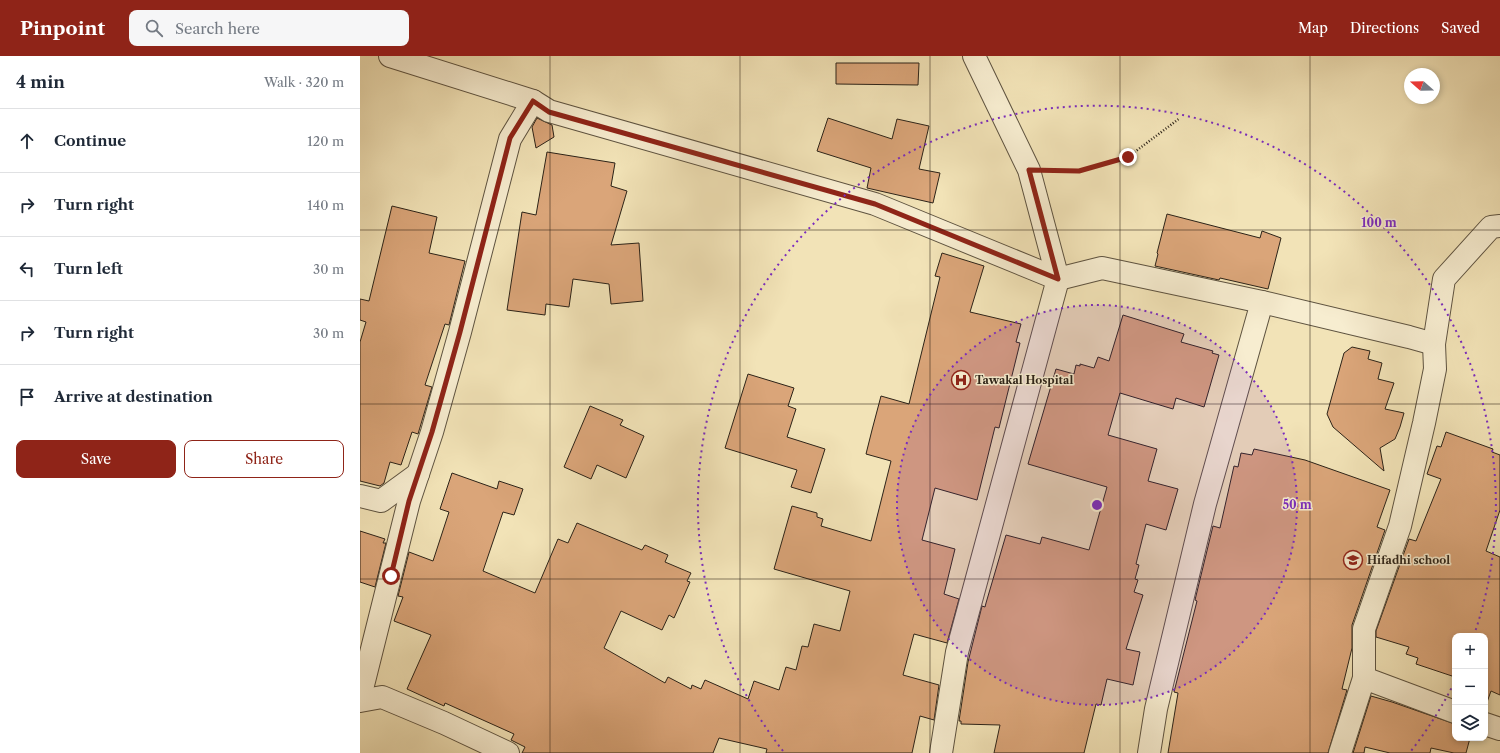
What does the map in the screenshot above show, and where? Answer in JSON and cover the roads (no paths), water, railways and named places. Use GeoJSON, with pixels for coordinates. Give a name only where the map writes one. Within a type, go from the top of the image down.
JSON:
{"type":"FeatureCollection","features":[{"type":"Feature","properties":{"kind":"street"},"geometry":{"type":"LineString","coordinates":[[390,56],[533,101],[549,112],[875,204],[1058,279],[1102,268],[1262,302],[1434,344]]}},
{"type":"Feature","properties":{"kind":"street"},"geometry":{"type":"LineString","coordinates":[[941,753],[957,652],[1058,279],[1029,170],[974,56]]}},
{"type":"Feature","properties":{"kind":"street"},"geometry":{"type":"LineString","coordinates":[[360,697],[409,501],[432,432],[458,340],[510,138],[533,101]]}},
{"type":"Feature","properties":{"kind":"street"},"geometry":{"type":"LineString","coordinates":[[1340,753],[1364,678],[1364,629],[1400,526],[1424,423],[1435,369],[1434,344],[1444,279],[1491,227],[1500,226]]}},
{"type":"Feature","properties":{"kind":"street"},"geometry":{"type":"LineString","coordinates":[[1148,753],[1156,709],[1205,504],[1262,302]]}},
{"type":"Feature","properties":{"kind":"street"},"geometry":{"type":"LineString","coordinates":[[360,496],[381,501],[418,474]]}},
{"type":"Feature","properties":{"kind":"street"},"geometry":{"type":"LineString","coordinates":[[1364,678],[1452,711]]}},
{"type":"Feature","properties":{"kind":"street"},"geometry":{"type":"LineString","coordinates":[[360,701],[382,697],[444,722],[508,753]]}},
{"type":"Feature","properties":{"kind":"street"},"geometry":{"type":"LineString","coordinates":[[1488,725],[1500,729]]}},
{"type":"Feature","properties":{"kind":"place","name":"Tawakal Hospital"},"geometry":{"type":"Point","coordinates":[961,380]}},
{"type":"Feature","properties":{"kind":"place","name":"Hifadhi school"},"geometry":{"type":"Point","coordinates":[1353,560]}}]}
